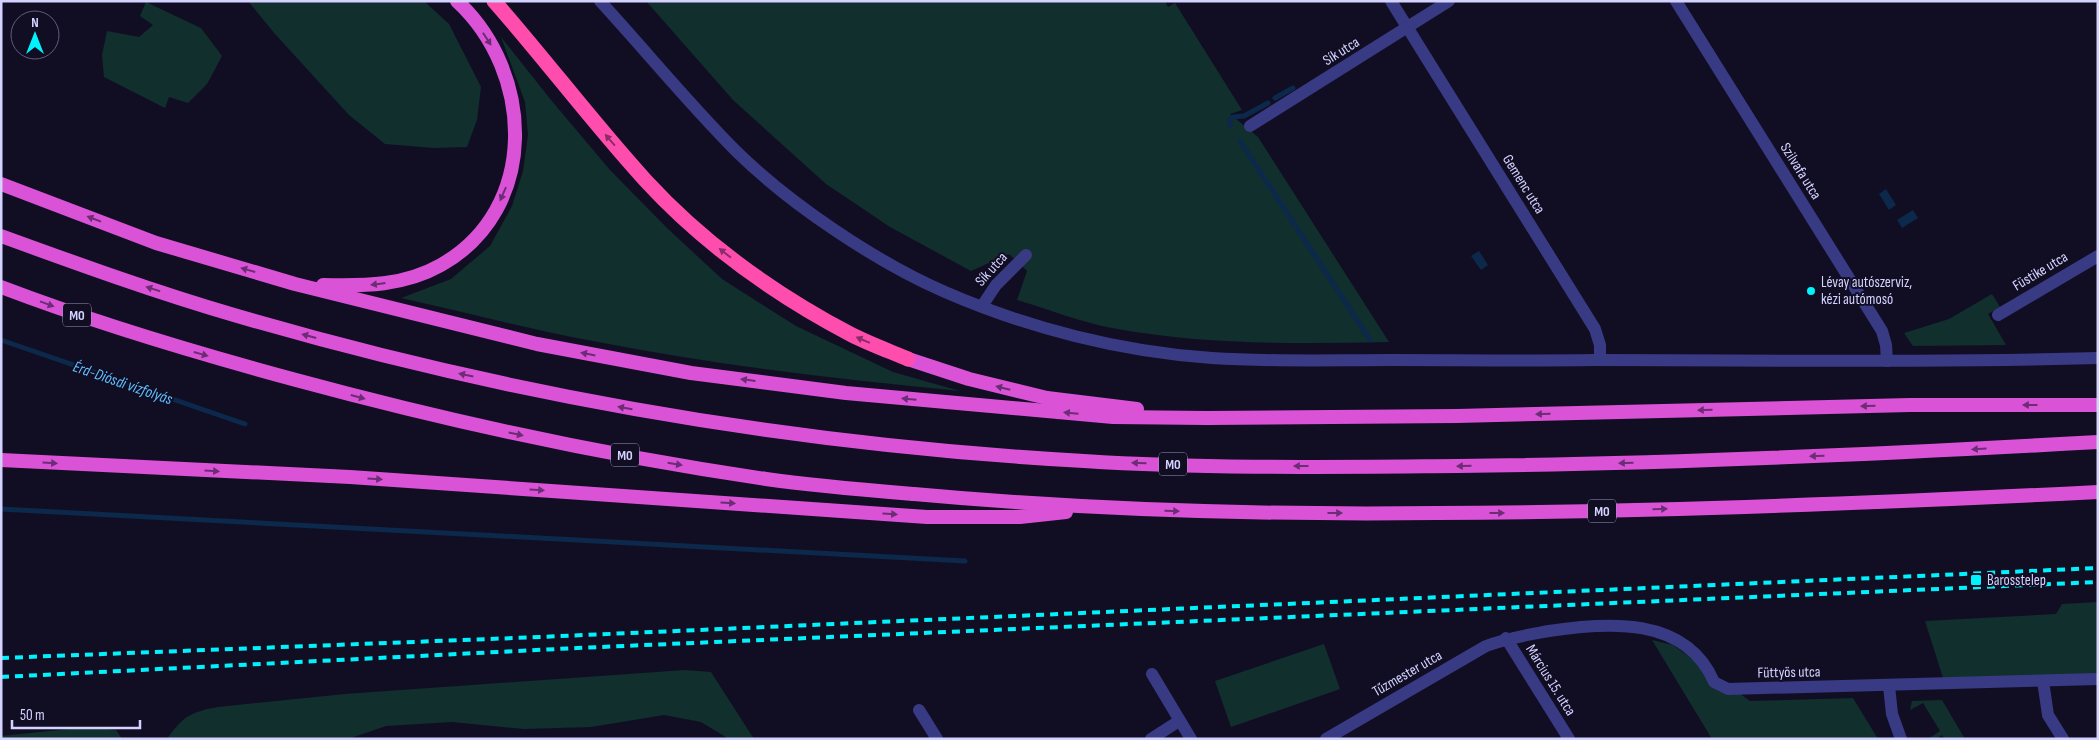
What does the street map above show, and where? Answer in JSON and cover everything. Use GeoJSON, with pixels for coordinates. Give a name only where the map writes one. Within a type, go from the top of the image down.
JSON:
{"type":"FeatureCollection","features":[{"type":"Feature","properties":{"kind":"highway"},"geometry":{"type":"LineString","coordinates":[[295,284],[377,286],[409,278],[441,265],[464,249],[497,209],[510,179],[515,154],[516,124],[512,96],[503,67],[487,37],[457,1]]}},
{"type":"Feature","properties":{"kind":"highway"},"geometry":{"type":"LineString","coordinates":[[494,1],[646,181],[706,238],[740,265],[853,336],[908,359],[969,379],[1047,398],[1207,418]]}},
{"type":"Feature","properties":{"kind":"highway"},"geometry":{"type":"LineString","coordinates":[[1,184],[156,243],[295,284],[537,344],[691,373],[846,393],[1113,417],[1207,418],[1457,416],[1910,405],[2098,405]]}},
{"type":"Feature","properties":{"kind":"highway","name":"M0"},"geometry":{"type":"LineString","coordinates":[[1,236],[99,272],[231,314],[405,362],[580,400],[673,416],[746,427],[926,448],[1085,462],[1236,466],[1396,467],[1675,462],[2098,442]]}},
{"type":"Feature","properties":{"kind":"highway","name":"M0"},"geometry":{"type":"LineString","coordinates":[[1,287],[154,341],[390,406],[571,446],[767,479],[963,499],[1230,513],[1538,513],[1940,500],[2098,492]]}},
{"type":"Feature","properties":{"kind":"highway"},"geometry":{"type":"LineString","coordinates":[[1,460],[350,477],[927,517],[1020,517],[1106,508]]}},
{"type":"Feature","properties":{"kind":"street"},"geometry":{"type":"LineString","coordinates":[[600,1],[707,121],[740,155],[768,180],[830,226],[867,250],[943,291],[1019,319],[1099,342],[1138,349],[1214,358],[1314,360],[1887,361],[2098,358]]}},
{"type":"Feature","properties":{"kind":"street","name":"Gemenc utca"},"geometry":{"type":"LineString","coordinates":[[1392,1],[1595,329],[1600,345],[1600,360]]}},
{"type":"Feature","properties":{"kind":"street","name":"Sík utca"},"geometry":{"type":"LineString","coordinates":[[1250,126],[1449,1]]}},
{"type":"Feature","properties":{"kind":"street","name":"Szilvafa utca"},"geometry":{"type":"LineString","coordinates":[[1676,1],[1882,331],[1886,345],[1887,361]]}},
{"type":"Feature","properties":{"kind":"street","name":"Sík utca"},"geometry":{"type":"LineString","coordinates":[[982,306],[996,285],[1026,256]]}},
{"type":"Feature","properties":{"kind":"street","name":"Füstike utca"},"geometry":{"type":"LineString","coordinates":[[1998,315],[2098,256]]}},
{"type":"Feature","properties":{"kind":"street","name":"Füttyös utca"},"geometry":{"type":"LineString","coordinates":[[1506,638],[1569,628],[1640,627],[1661,633],[1680,642],[1708,669],[1714,682],[1728,689],[2098,679]]}},
{"type":"Feature","properties":{"kind":"street","name":"Tűzmester utca"},"geometry":{"type":"LineString","coordinates":[[1326,739],[1486,646],[1506,638]]}},
{"type":"Feature","properties":{"kind":"street","name":"Március 15. utca"},"geometry":{"type":"LineString","coordinates":[[1506,638],[1568,739]]}},
{"type":"Feature","properties":{"kind":"street"},"geometry":{"type":"LineString","coordinates":[[1152,674],[1179,722],[1191,739]]}},
{"type":"Feature","properties":{"kind":"street"},"geometry":{"type":"LineString","coordinates":[[2043,681],[2048,715],[2063,739]]}},
{"type":"Feature","properties":{"kind":"street"},"geometry":{"type":"LineString","coordinates":[[1889,686],[1892,714],[1901,739]]}},
{"type":"Feature","properties":{"kind":"street"},"geometry":{"type":"LineString","coordinates":[[919,710],[937,739]]}},
{"type":"Feature","properties":{"kind":"street"},"geometry":{"type":"LineString","coordinates":[[1151,739],[1179,722]]}},
{"type":"Feature","properties":{"kind":"green space"},"geometry":{"type":"Polygon","coordinates":[[[248,1],[424,1],[449,24],[481,87],[477,120],[467,147],[434,148],[385,144],[349,115],[275,34],[248,1]]]}},
{"type":"Feature","properties":{"kind":"green space"},"geometry":{"type":"Polygon","coordinates":[[[646,1],[1165,1],[1168,7],[1175,3],[1242,110],[1230,114],[1258,137],[1389,342],[1284,343],[1181,338],[1112,328],[1076,319],[1017,300],[1027,271],[1009,254],[971,271],[890,227],[826,184],[733,100],[646,1]]]}},
{"type":"Feature","properties":{"kind":"green space"},"geometry":{"type":"Polygon","coordinates":[[[146,2],[201,28],[222,56],[207,84],[188,103],[169,97],[165,108],[104,77],[102,55],[107,31],[139,37],[153,25],[140,16],[146,2]]]}},
{"type":"Feature","properties":{"kind":"green space"},"geometry":{"type":"Polygon","coordinates":[[[501,37],[610,170],[667,228],[722,279],[796,326],[893,372],[960,391],[822,376],[638,350],[521,326],[401,298],[451,279],[490,246],[512,206],[523,171],[528,135],[525,102],[501,37]]]}},
{"type":"Feature","properties":{"kind":"green space"},"geometry":{"type":"Polygon","coordinates":[[[1992,294],[2000,307],[1988,314],[2006,345],[1913,346],[1904,333],[1949,319],[1992,294]]]}},
{"type":"Feature","properties":{"kind":"green space"},"geometry":{"type":"Polygon","coordinates":[[[2098,602],[2098,674],[1943,678],[1925,621],[2056,614],[2062,604],[2098,602]]]}},
{"type":"Feature","properties":{"kind":"green space"},"geometry":{"type":"Polygon","coordinates":[[[1652,640],[1673,645],[1750,701],[1853,698],[1878,739],[1712,739],[1652,640]]]}},
{"type":"Feature","properties":{"kind":"green space"},"geometry":{"type":"Polygon","coordinates":[[[1324,644],[1340,689],[1231,727],[1215,681],[1324,644]]]}},
{"type":"Feature","properties":{"kind":"green space"},"geometry":{"type":"Polygon","coordinates":[[[685,670],[711,672],[754,739],[729,739],[701,722],[664,715],[591,727],[524,729],[452,722],[386,726],[348,739],[167,739],[188,716],[218,707],[345,694],[685,670]]]}},
{"type":"Feature","properties":{"kind":"green space"},"geometry":{"type":"Polygon","coordinates":[[[1942,700],[1965,739],[1945,739],[1942,735],[1936,739],[1928,739],[1940,731],[1923,703],[1910,710],[1912,701],[1942,700]]]}},
{"type":"Feature","properties":{"kind":"green space"},"geometry":{"type":"Polygon","coordinates":[[[90,727],[116,730],[122,739],[1,739],[1,736],[90,727]]]}},
{"type":"Feature","properties":{"kind":"water"},"geometry":{"type":"Polygon","coordinates":[[[1886,189],[1896,205],[1889,210],[1879,194],[1886,189]]]}},
{"type":"Feature","properties":{"kind":"water"},"geometry":{"type":"Polygon","coordinates":[[[1913,210],[1918,218],[1902,228],[1897,220],[1913,210]]]}},
{"type":"Feature","properties":{"kind":"water"},"geometry":{"type":"Polygon","coordinates":[[[1479,251],[1488,265],[1481,270],[1471,256],[1479,251]]]}},
{"type":"Feature","properties":{"kind":"waterway"},"geometry":{"type":"LineString","coordinates":[[1275,98],[1293,88]]}},
{"type":"Feature","properties":{"kind":"waterway"},"geometry":{"type":"LineString","coordinates":[[1230,125],[1230,119],[1233,117],[1244,116],[1268,103]]}},
{"type":"Feature","properties":{"kind":"waterway"},"geometry":{"type":"LineString","coordinates":[[1240,141],[1370,340]]}},
{"type":"Feature","properties":{"kind":"waterway","name":"Érd-Diósdi vízfolyás"},"geometry":{"type":"LineString","coordinates":[[1,340],[245,424]]}},
{"type":"Feature","properties":{"kind":"waterway"},"geometry":{"type":"LineString","coordinates":[[1,509],[965,561]]}},
{"type":"Feature","properties":{"kind":"railway"},"geometry":{"type":"LineString","coordinates":[[1,658],[540,637],[2098,568]]}},
{"type":"Feature","properties":{"kind":"railway"},"geometry":{"type":"LineString","coordinates":[[1,677],[577,648],[2098,582]]}},
{"type":"Feature","properties":{"kind":"place","name":"Lévay autószerviz, kézi autómosó"},"geometry":{"type":"Point","coordinates":[1811,291]}},
{"type":"Feature","properties":{"kind":"place","name":"Barosstelep"},"geometry":{"type":"Point","coordinates":[1976,580]}}]}
